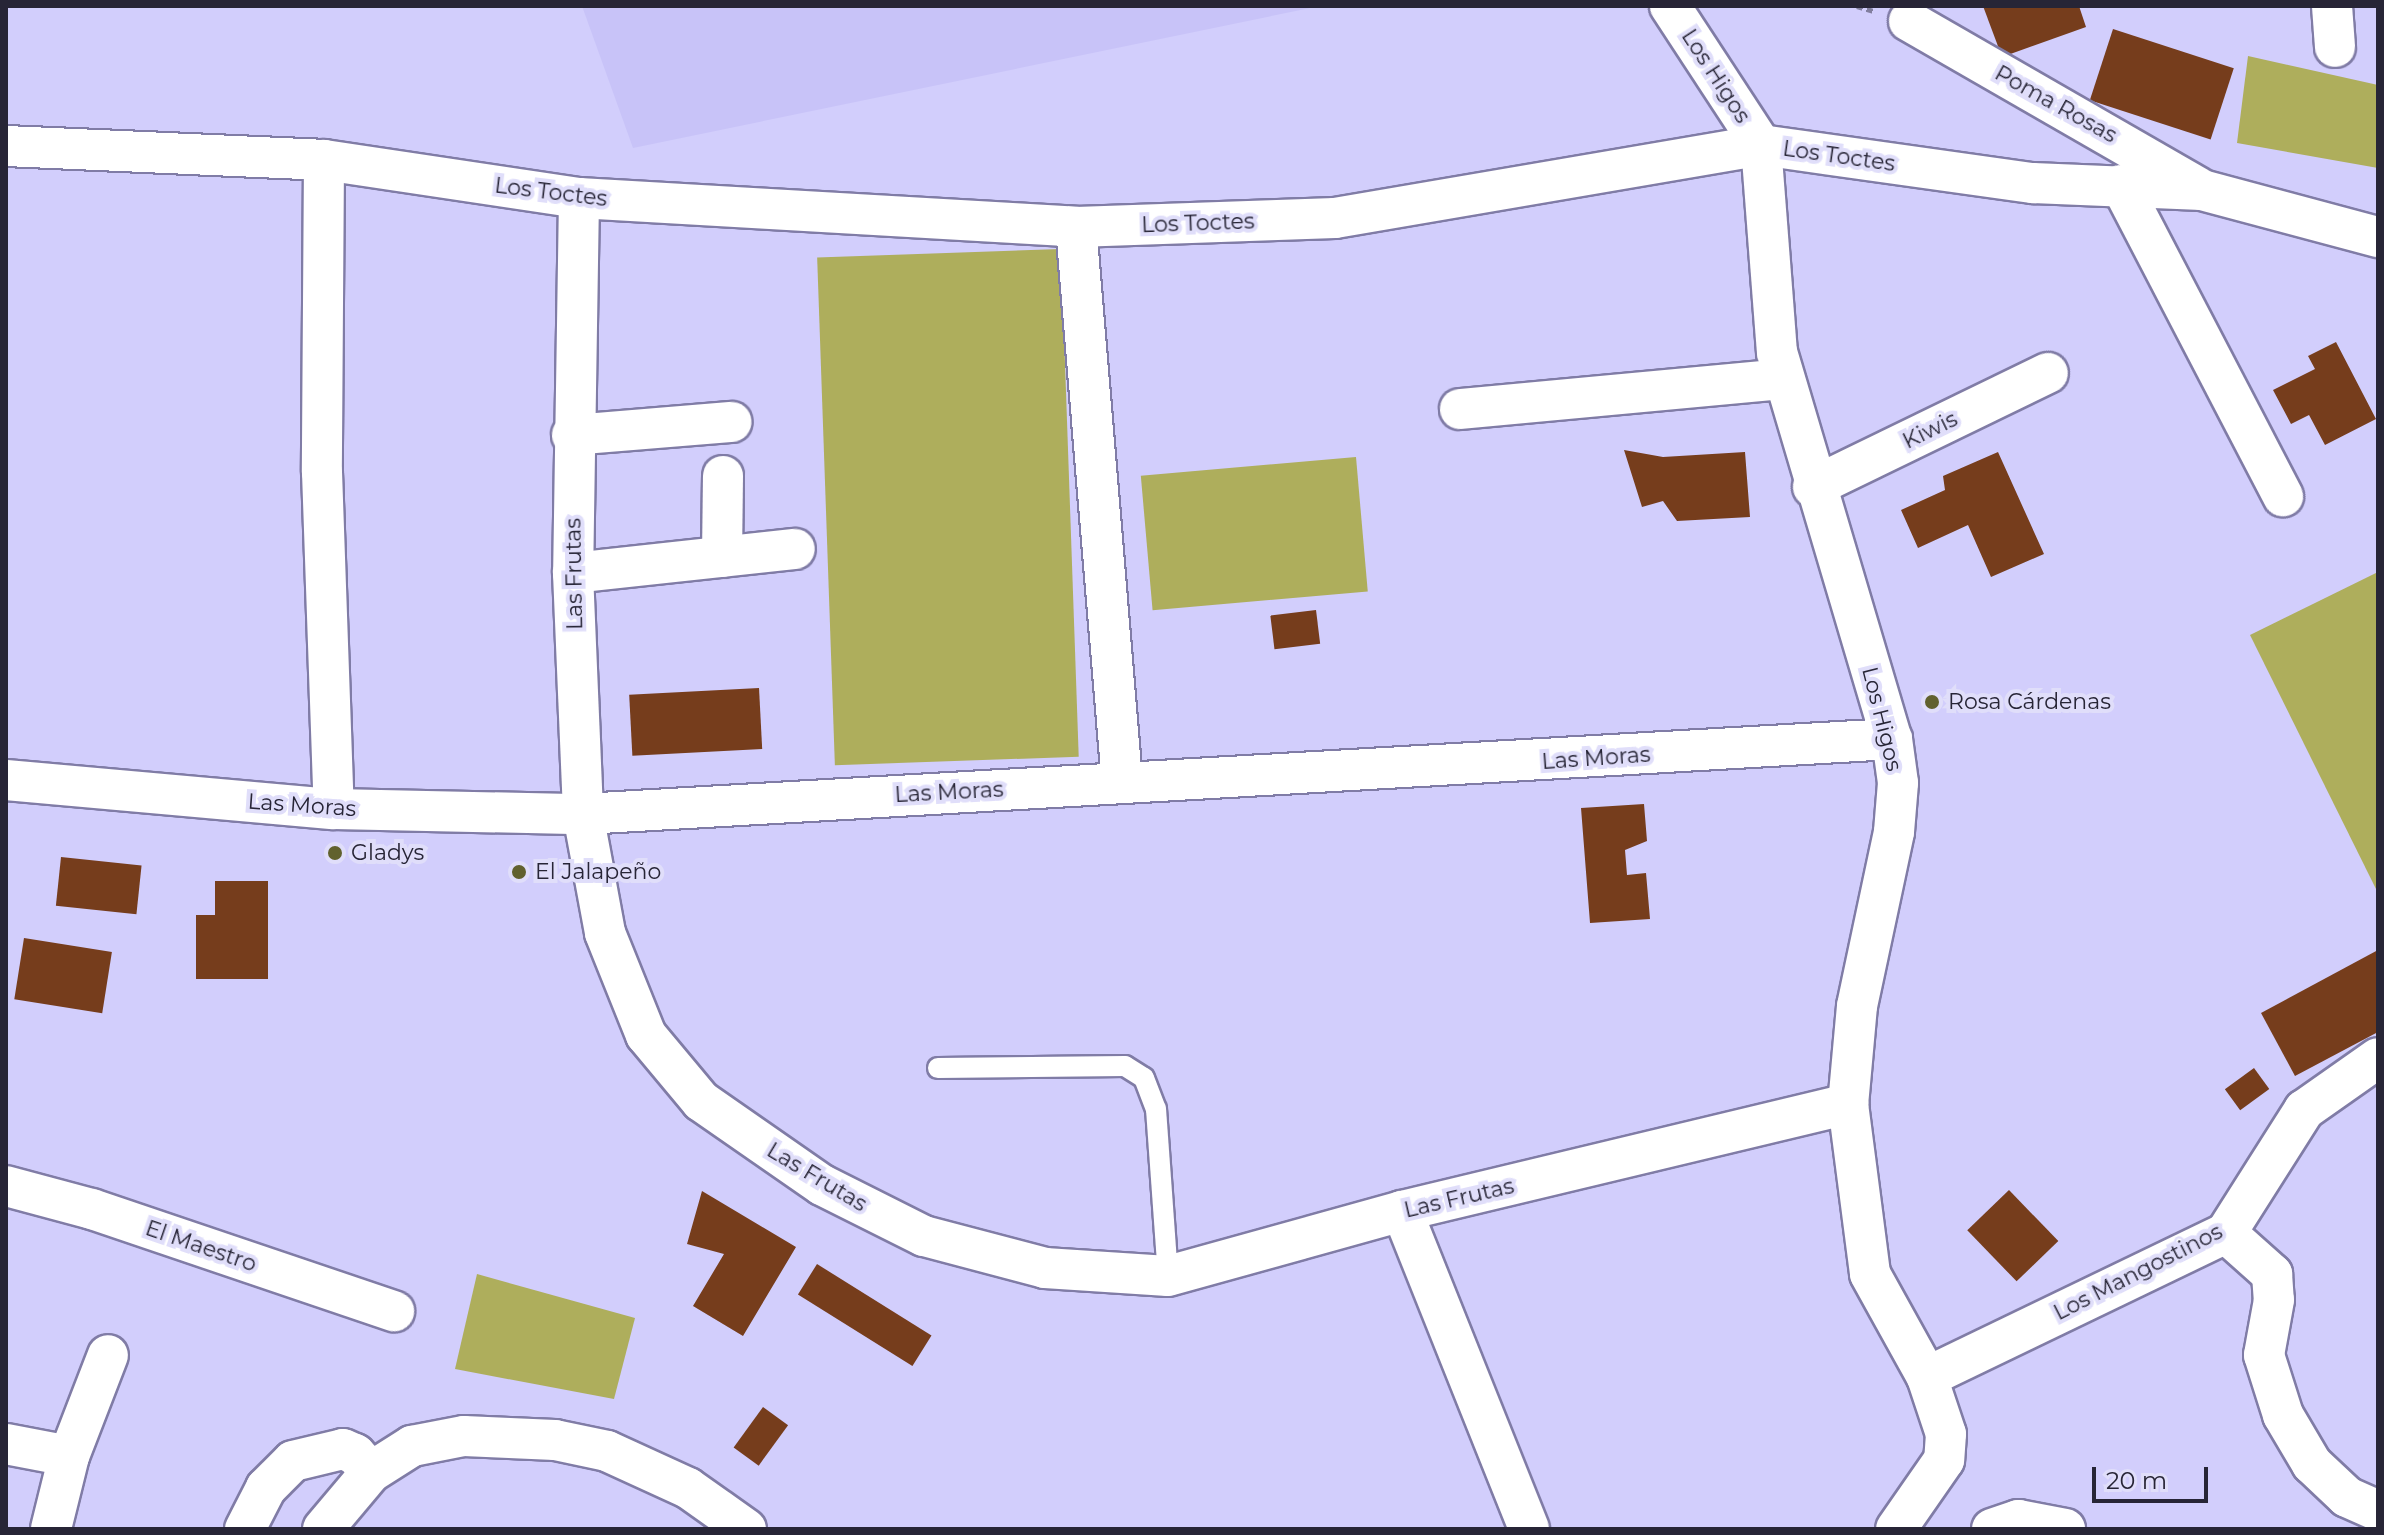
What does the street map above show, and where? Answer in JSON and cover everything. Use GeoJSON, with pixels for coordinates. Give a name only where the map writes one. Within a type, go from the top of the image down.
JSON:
{"type":"FeatureCollection","features":[{"type":"Feature","properties":{"kind":"street","name":"Los Higos"},"geometry":{"type":"LineString","coordinates":[[1670,6],[1761,145],[1777,352],[1813,487],[1892,739],[1898,783],[1894,832],[1857,1006],[1848,1104],[1870,1274],[1927,1377],[1946,1434],[1944,1460],[1896,1529]]}},
{"type":"Feature","properties":{"kind":"street"},"geometry":{"type":"LineString","coordinates":[[2332,6],[2335,47]]}},
{"type":"Feature","properties":{"kind":"street","name":"Poma Rosas"},"geometry":{"type":"LineString","coordinates":[[1918,13],[2202,190]]}},
{"type":"Feature","properties":{"kind":"street","name":"Los Toctes"},"geometry":{"type":"LineString","coordinates":[[6,146],[324,160],[579,198],[1076,227],[1335,218],[1761,145],[2033,183],[2202,190],[2378,237]]}},
{"type":"Feature","properties":{"kind":"street"},"geometry":{"type":"LineString","coordinates":[[324,160],[322,472],[334,809]]}},
{"type":"Feature","properties":{"kind":"street"},"geometry":{"type":"LineString","coordinates":[[2121,185],[2283,496]]}},
{"type":"Feature","properties":{"kind":"street","name":"Las Frutas"},"geometry":{"type":"LineString","coordinates":[[579,198],[572,435],[573,573],[583,814],[605,933],[646,1035],[701,1101],[822,1185],[924,1236],[1045,1268],[1168,1276],[1402,1211],[1848,1104]]}},
{"type":"Feature","properties":{"kind":"street"},"geometry":{"type":"LineString","coordinates":[[1076,227],[1122,781]]}},
{"type":"Feature","properties":{"kind":"street","name":"Kiwis"},"geometry":{"type":"LineString","coordinates":[[1813,487],[2048,373]]}},
{"type":"Feature","properties":{"kind":"street"},"geometry":{"type":"LineString","coordinates":[[1460,409],[1784,379]]}},
{"type":"Feature","properties":{"kind":"street"},"geometry":{"type":"LineString","coordinates":[[572,435],[731,422]]}},
{"type":"Feature","properties":{"kind":"street"},"geometry":{"type":"LineString","coordinates":[[722,557],[723,476]]}},
{"type":"Feature","properties":{"kind":"street"},"geometry":{"type":"LineString","coordinates":[[573,573],[795,549]]}},
{"type":"Feature","properties":{"kind":"street","name":"Las Moras"},"geometry":{"type":"LineString","coordinates":[[6,780],[334,809],[583,814],[1122,781],[1397,771],[1892,739]]}},
{"type":"Feature","properties":{"kind":"street","name":"Los Mangostinos"},"geometry":{"type":"LineString","coordinates":[[1927,1377],[2226,1233],[2304,1110],[2378,1058]]}},
{"type":"Feature","properties":{"kind":"street","name":"El Maestro"},"geometry":{"type":"LineString","coordinates":[[6,1186],[92,1209],[394,1311]]}},
{"type":"Feature","properties":{"kind":"street"},"geometry":{"type":"LineString","coordinates":[[1402,1211],[1529,1529]]}},
{"type":"Feature","properties":{"kind":"street"},"geometry":{"type":"LineString","coordinates":[[2226,1233],[2272,1274],[2274,1300],[2264,1355],[2283,1415],[2312,1464],[2347,1497],[2378,1511]]}},
{"type":"Feature","properties":{"kind":"street"},"geometry":{"type":"LineString","coordinates":[[51,1529],[69,1456],[108,1355]]}},
{"type":"Feature","properties":{"kind":"street"},"geometry":{"type":"LineString","coordinates":[[323,1529],[371,1472],[412,1446],[464,1436],[555,1440],[607,1451],[688,1488],[746,1529]]}},
{"type":"Feature","properties":{"kind":"street"},"geometry":{"type":"LineString","coordinates":[[6,1444],[69,1456]]}},
{"type":"Feature","properties":{"kind":"street"},"geometry":{"type":"LineString","coordinates":[[245,1529],[266,1488],[293,1461],[343,1449],[355,1454],[371,1472]]}},
{"type":"Feature","properties":{"kind":"street"},"geometry":{"type":"LineString","coordinates":[[1992,1529],[2018,1520],[2065,1529]]}},
{"type":"Feature","properties":{"kind":"lane"},"geometry":{"type":"LineString","coordinates":[[938,1068],[1125,1066],[1144,1078],[1156,1109],[1168,1276]]}},
{"type":"Feature","properties":{"kind":"shaded area"},"geometry":{"type":"Polygon","coordinates":[[[582,6],[1320,6],[633,148],[582,6]]]}},
{"type":"Feature","properties":{"kind":"shaded area"},"geometry":{"type":"Polygon","coordinates":[[[2248,56],[2378,85],[2378,168],[2237,143],[2248,56]]]}},
{"type":"Feature","properties":{"kind":"shaded area"},"geometry":{"type":"Polygon","coordinates":[[[1061,249],[1079,757],[835,765],[817,258],[1061,249]]]}},
{"type":"Feature","properties":{"kind":"shaded area"},"geometry":{"type":"Polygon","coordinates":[[[1356,457],[1368,591],[1153,610],[1141,476],[1356,457]]]}},
{"type":"Feature","properties":{"kind":"shaded area"},"geometry":{"type":"Polygon","coordinates":[[[2378,572],[2378,893],[2250,635],[2378,572]]]}},
{"type":"Feature","properties":{"kind":"shaded area"},"geometry":{"type":"Polygon","coordinates":[[[477,1274],[635,1318],[614,1399],[455,1369],[477,1274]]]}},
{"type":"Feature","properties":{"kind":"building"},"geometry":{"type":"Polygon","coordinates":[[[1983,6],[2079,6],[2086,27],[2002,57],[1983,6]]]}},
{"type":"Feature","properties":{"kind":"building"},"geometry":{"type":"Polygon","coordinates":[[[2113,29],[2234,68],[2211,140],[2090,100],[2113,29]]]}},
{"type":"Feature","properties":{"kind":"building"},"geometry":{"type":"Polygon","coordinates":[[[2336,342],[2376,419],[2325,445],[2309,415],[2291,424],[2273,390],[2315,369],[2308,356],[2336,342]]]}},
{"type":"Feature","properties":{"kind":"building"},"geometry":{"type":"Polygon","coordinates":[[[1624,450],[1663,457],[1745,452],[1750,517],[1677,521],[1663,501],[1642,507],[1624,450]]]}},
{"type":"Feature","properties":{"kind":"building"},"geometry":{"type":"Polygon","coordinates":[[[1998,452],[2044,554],[1991,577],[1968,525],[1918,548],[1901,510],[1945,490],[1943,476],[1998,452]]]}},
{"type":"Feature","properties":{"kind":"building"},"geometry":{"type":"Polygon","coordinates":[[[1316,610],[1320,644],[1274,649],[1270,616],[1316,610]]]}},
{"type":"Feature","properties":{"kind":"building"},"geometry":{"type":"Polygon","coordinates":[[[759,688],[762,749],[632,756],[629,695],[759,688]]]}},
{"type":"Feature","properties":{"kind":"building"},"geometry":{"type":"Polygon","coordinates":[[[1644,804],[1647,841],[1625,850],[1627,875],[1646,873],[1650,919],[1590,923],[1581,808],[1644,804]]]}},
{"type":"Feature","properties":{"kind":"building"},"geometry":{"type":"Polygon","coordinates":[[[61,857],[142,865],[136,914],[56,906],[61,857]]]}},
{"type":"Feature","properties":{"kind":"building"},"geometry":{"type":"Polygon","coordinates":[[[215,881],[268,881],[268,979],[196,979],[196,915],[215,915],[215,881]]]}},
{"type":"Feature","properties":{"kind":"building"},"geometry":{"type":"Polygon","coordinates":[[[24,938],[112,952],[102,1013],[14,999],[24,938]]]}},
{"type":"Feature","properties":{"kind":"building"},"geometry":{"type":"Polygon","coordinates":[[[2378,950],[2378,1032],[2295,1076],[2261,1013],[2378,950]]]}},
{"type":"Feature","properties":{"kind":"building"},"geometry":{"type":"Polygon","coordinates":[[[2254,1068],[2269,1089],[2240,1110],[2225,1089],[2254,1068]]]}},
{"type":"Feature","properties":{"kind":"building"},"geometry":{"type":"Polygon","coordinates":[[[2009,1190],[2058,1241],[2017,1281],[1967,1230],[2009,1190]]]}},
{"type":"Feature","properties":{"kind":"building"},"geometry":{"type":"Polygon","coordinates":[[[702,1191],[796,1247],[743,1336],[693,1306],[724,1254],[687,1244],[702,1191]]]}},
{"type":"Feature","properties":{"kind":"building"},"geometry":{"type":"Polygon","coordinates":[[[817,1264],[931,1336],[912,1366],[798,1295],[817,1264]]]}},
{"type":"Feature","properties":{"kind":"building"},"geometry":{"type":"Polygon","coordinates":[[[763,1407],[788,1425],[759,1466],[734,1447],[763,1407]]]}},
{"type":"Feature","properties":{"kind":"place","name":"Rosa Cárdenas"},"geometry":{"type":"Point","coordinates":[1932,702]}},
{"type":"Feature","properties":{"kind":"place","name":"Gladys"},"geometry":{"type":"Point","coordinates":[335,853]}},
{"type":"Feature","properties":{"kind":"place","name":"El Jalapeño"},"geometry":{"type":"Point","coordinates":[519,872]}}]}
